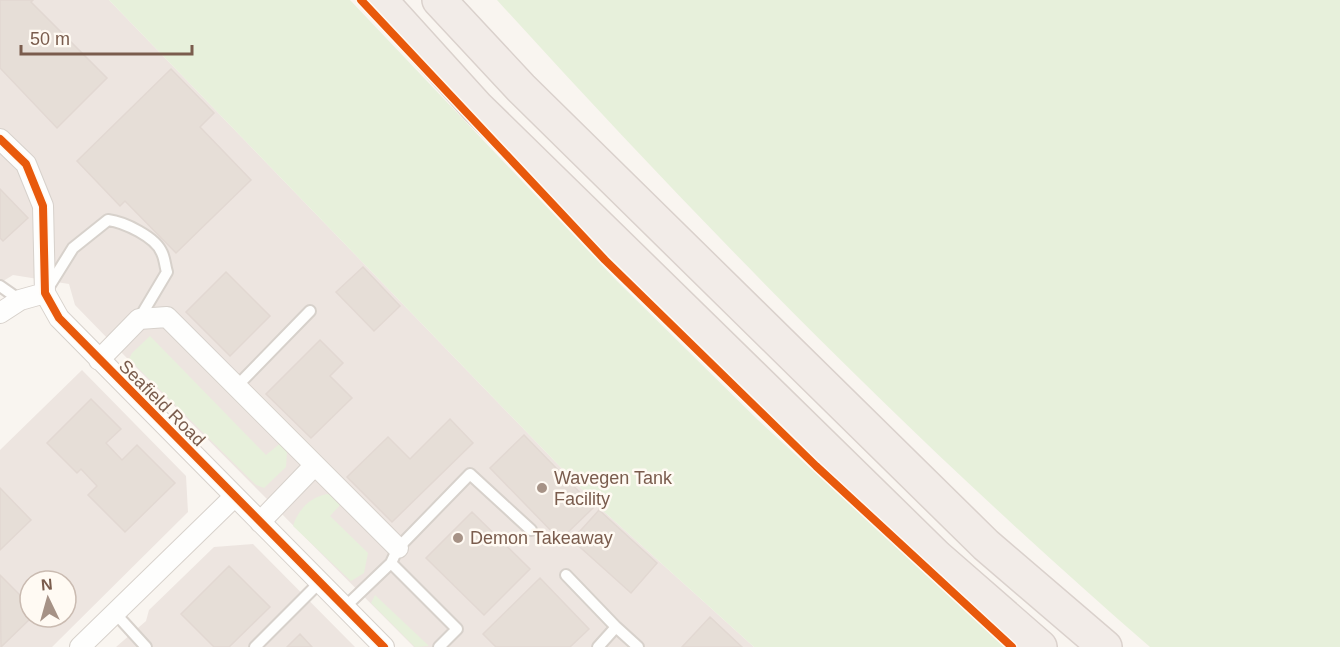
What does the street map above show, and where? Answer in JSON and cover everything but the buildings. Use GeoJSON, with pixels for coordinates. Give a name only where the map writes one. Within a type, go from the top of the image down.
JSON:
{"type":"FeatureCollection","features":[{"type":"Feature","properties":{"kind":"highway"},"geometry":{"type":"LineString","coordinates":[[380,0],[477,107],[937,557],[1040,647]]}},
{"type":"Feature","properties":{"kind":"highway"},"geometry":{"type":"LineString","coordinates":[[439,0],[530,96],[960,520],[1105,647]]}},
{"type":"Feature","properties":{"kind":"street","name":"Seafield Road"},"geometry":{"type":"LineString","coordinates":[[0,139],[26,164],[43,206],[45,293],[59,318],[384,647]]}},
{"type":"Feature","properties":{"kind":"street"},"geometry":{"type":"LineString","coordinates":[[0,313],[21,300],[45,293]]}},
{"type":"Feature","properties":{"kind":"street"},"geometry":{"type":"LineString","coordinates":[[99,360],[140,319],[167,317],[314,466],[394,555]]}},
{"type":"Feature","properties":{"kind":"street"},"geometry":{"type":"LineString","coordinates":[[260,522],[314,466]]}},
{"type":"Feature","properties":{"kind":"street"},"geometry":{"type":"LineString","coordinates":[[80,647],[234,497]]}},
{"type":"Feature","properties":{"kind":"lane"},"geometry":{"type":"LineString","coordinates":[[45,293],[73,248],[108,220],[120,221],[144,235],[162,250],[167,272],[140,319]]}},
{"type":"Feature","properties":{"kind":"lane"},"geometry":{"type":"LineString","coordinates":[[0,286],[21,300]]}},
{"type":"Feature","properties":{"kind":"lane"},"geometry":{"type":"LineString","coordinates":[[236,387],[310,310]]}},
{"type":"Feature","properties":{"kind":"lane"},"geometry":{"type":"LineString","coordinates":[[345,607],[470,474],[531,530]]}},
{"type":"Feature","properties":{"kind":"lane"},"geometry":{"type":"LineString","coordinates":[[394,555],[457,629],[440,647]]}},
{"type":"Feature","properties":{"kind":"lane"},"geometry":{"type":"LineString","coordinates":[[566,575],[638,647]]}},
{"type":"Feature","properties":{"kind":"lane"},"geometry":{"type":"LineString","coordinates":[[255,647],[320,582]]}},
{"type":"Feature","properties":{"kind":"lane"},"geometry":{"type":"LineString","coordinates":[[115,613],[146,647]]}},
{"type":"Feature","properties":{"kind":"lane"},"geometry":{"type":"LineString","coordinates":[[598,647],[616,627]]}},
{"type":"Feature","properties":{"kind":"shaded area"},"geometry":{"type":"Polygon","coordinates":[[[0,0],[109,0],[599,507],[754,647],[414,647],[75,305],[69,284],[13,275],[0,283],[0,0]]]}},
{"type":"Feature","properties":{"kind":"shaded area"},"geometry":{"type":"Polygon","coordinates":[[[82,370],[186,476],[188,512],[78,621],[78,569],[18,569],[18,629],[70,629],[52,647],[0,647],[0,450],[82,370]]]}},
{"type":"Feature","properties":{"kind":"shaded area"},"geometry":{"type":"Polygon","coordinates":[[[253,544],[355,647],[116,647],[146,621],[149,610],[214,547],[253,544]]]}},
{"type":"Feature","properties":{"kind":"green space"},"geometry":{"type":"Polygon","coordinates":[[[109,0],[350,0],[617,281],[758,420],[1004,647],[754,647],[599,507],[109,0]]]}},
{"type":"Feature","properties":{"kind":"green space"},"geometry":{"type":"Polygon","coordinates":[[[497,0],[1340,0],[1340,647],[1150,647],[979,493],[814,333],[653,169],[497,0]]]}},
{"type":"Feature","properties":{"kind":"green space"},"geometry":{"type":"Polygon","coordinates":[[[150,336],[266,455],[282,442],[287,452],[286,467],[264,488],[256,485],[129,359],[132,353],[150,336]]]}},
{"type":"Feature","properties":{"kind":"green space"},"geometry":{"type":"Polygon","coordinates":[[[327,494],[336,496],[342,503],[330,516],[368,553],[364,573],[351,581],[293,526],[306,505],[315,498],[327,494]]]}},
{"type":"Feature","properties":{"kind":"green space"},"geometry":{"type":"Polygon","coordinates":[[[375,595],[429,646],[415,647],[371,603],[375,595]]]}},
{"type":"Feature","properties":{"kind":"cycle path"},"geometry":{"type":"LineString","coordinates":[[361,0],[605,260],[816,466],[1012,647]]}},
{"type":"Feature","properties":{"kind":"cycle path"},"geometry":{"type":"LineString","coordinates":[[0,139],[26,164],[43,206],[45,293],[59,318],[384,647]]}},
{"type":"Feature","properties":{"kind":"place","name":"Wavegen Tank Facility"},"geometry":{"type":"Point","coordinates":[542,488]}},
{"type":"Feature","properties":{"kind":"place","name":"Demon Takeaway"},"geometry":{"type":"Point","coordinates":[458,538]}}]}
